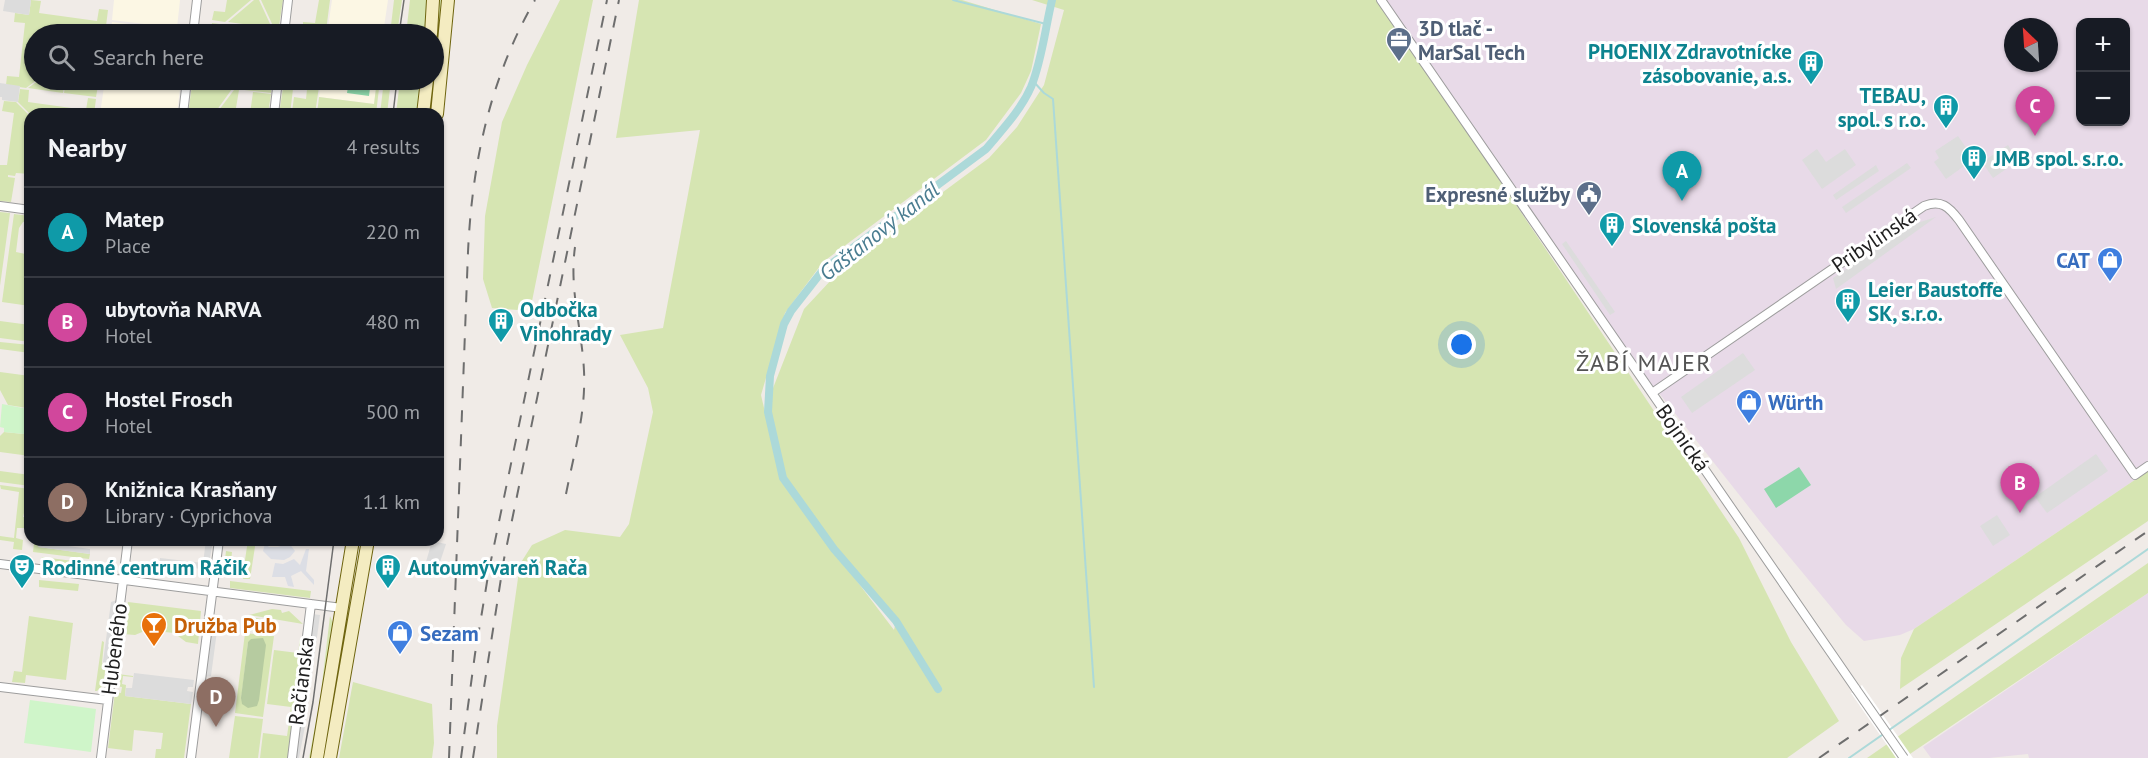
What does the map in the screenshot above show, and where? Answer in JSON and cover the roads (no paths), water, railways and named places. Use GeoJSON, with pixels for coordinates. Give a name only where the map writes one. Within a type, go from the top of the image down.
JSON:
{"type":"FeatureCollection","features":[{"type":"Feature","properties":{"kind":"main road"},"geometry":{"type":"LineString","coordinates":[[432,24],[433,0]]}},
{"type":"Feature","properties":{"kind":"main road"},"geometry":{"type":"LineString","coordinates":[[444,41],[448,0]]}},
{"type":"Feature","properties":{"kind":"main road"},"geometry":{"type":"LineString","coordinates":[[424,108],[426,90]]}},
{"type":"Feature","properties":{"kind":"main road"},"geometry":{"type":"LineString","coordinates":[[438,108],[439,90]]}},
{"type":"Feature","properties":{"kind":"main road","name":"Račianska"},"geometry":{"type":"LineString","coordinates":[[317,758],[352,546]]}},
{"type":"Feature","properties":{"kind":"main road","name":"Račianska"},"geometry":{"type":"LineString","coordinates":[[330,758],[367,546]]}},
{"type":"Feature","properties":{"kind":"main road"},"geometry":{"type":"LineString","coordinates":[[353,633],[342,608],[360,592]]}},
{"type":"Feature","properties":{"kind":"street"},"geometry":{"type":"LineString","coordinates":[[194,24],[197,0]]}},
{"type":"Feature","properties":{"kind":"street"},"geometry":{"type":"LineString","coordinates":[[285,24],[288,0]]}},
{"type":"Feature","properties":{"kind":"street","name":"Bojnická"},"geometry":{"type":"LineString","coordinates":[[1381,0],[1904,758]]}},
{"type":"Feature","properties":{"kind":"street"},"geometry":{"type":"LineString","coordinates":[[184,108],[186,90]]}},
{"type":"Feature","properties":{"kind":"street"},"geometry":{"type":"LineString","coordinates":[[275,108],[277,90]]}},
{"type":"Feature","properties":{"kind":"street","name":"Pribylinská"},"geometry":{"type":"LineString","coordinates":[[1652,393],[1924,206],[1940,203],[1951,209],[1959,220],[2135,475],[2148,466]]}},
{"type":"Feature","properties":{"kind":"street"},"geometry":{"type":"LineString","coordinates":[[0,206],[24,209]]}},
{"type":"Feature","properties":{"kind":"street","name":"Hubeného"},"geometry":{"type":"LineString","coordinates":[[101,758],[127,546]]}},
{"type":"Feature","properties":{"kind":"street"},"geometry":{"type":"LineString","coordinates":[[191,758],[218,546]]}},
{"type":"Feature","properties":{"kind":"street"},"geometry":{"type":"LineString","coordinates":[[0,564],[342,608]]}},
{"type":"Feature","properties":{"kind":"street","name":"Račianska"},"geometry":{"type":"LineString","coordinates":[[292,758],[311,604]]}},
{"type":"Feature","properties":{"kind":"street"},"geometry":{"type":"LineString","coordinates":[[0,687],[108,700]]}},
{"type":"Feature","properties":{"kind":"waterway"},"geometry":{"type":"LineString","coordinates":[[953,0],[1046,24]]}},
{"type":"Feature","properties":{"kind":"waterway","name":"Gaštanový kanál"},"geometry":{"type":"LineString","coordinates":[[938,689],[896,621],[834,549],[783,478],[768,412],[770,376],[784,324],[791,311],[823,270],[986,149],[1011,119],[1022,104],[1035,77],[1052,0]]}},
{"type":"Feature","properties":{"kind":"waterway"},"geometry":{"type":"LineString","coordinates":[[1033,81],[1053,99],[1094,687]]}},
{"type":"Feature","properties":{"kind":"waterway"},"geometry":{"type":"LineString","coordinates":[[1849,758],[2148,549]]}},
{"type":"Feature","properties":{"kind":"tram line"},"geometry":{"type":"LineString","coordinates":[[400,24],[404,0]]}},
{"type":"Feature","properties":{"kind":"tram line"},"geometry":{"type":"LineString","coordinates":[[394,108],[396,90]]}},
{"type":"Feature","properties":{"kind":"tram line"},"geometry":{"type":"LineString","coordinates":[[303,758],[313,702],[333,546]]}},
{"type":"Feature","properties":{"kind":"railway"},"geometry":{"type":"LineString","coordinates":[[449,758],[470,219],[479,154],[495,91],[519,30],[535,0]]}},
{"type":"Feature","properties":{"kind":"railway"},"geometry":{"type":"LineString","coordinates":[[461,758],[489,570],[607,0]]}},
{"type":"Feature","properties":{"kind":"railway"},"geometry":{"type":"LineString","coordinates":[[473,758],[504,559],[619,0]]}},
{"type":"Feature","properties":{"kind":"railway"},"geometry":{"type":"LineString","coordinates":[[566,494],[579,433],[584,387],[583,355],[574,279],[575,247]]}},
{"type":"Feature","properties":{"kind":"railway"},"geometry":{"type":"LineString","coordinates":[[1819,758],[2148,531]]}},
{"type":"Feature","properties":{"kind":"place","name":"3D tlač - MarSal Tech"},"geometry":{"type":"Point","coordinates":[1399,63]}},
{"type":"Feature","properties":{"kind":"place","name":"PHOENIX Zdravotnícke zásobovanie, a.s."},"geometry":{"type":"Point","coordinates":[1811,86]}},
{"type":"Feature","properties":{"kind":"place","name":"TEBAU, spol. s r.o."},"geometry":{"type":"Point","coordinates":[1946,130]}},
{"type":"Feature","properties":{"kind":"place","name":"Hostel Frosch"},"geometry":{"type":"Point","coordinates":[2035,136]}},
{"type":"Feature","properties":{"kind":"place","name":"JMB spol. s.r.o."},"geometry":{"type":"Point","coordinates":[1974,181]}},
{"type":"Feature","properties":{"kind":"place","name":"Matep"},"geometry":{"type":"Point","coordinates":[1682,201]}},
{"type":"Feature","properties":{"kind":"place","name":"Expresné služby"},"geometry":{"type":"Point","coordinates":[1589,217]}},
{"type":"Feature","properties":{"kind":"place","name":"Slovenská pošta"},"geometry":{"type":"Point","coordinates":[1612,248]}},
{"type":"Feature","properties":{"kind":"place","name":"CAT"},"geometry":{"type":"Point","coordinates":[2110,283]}},
{"type":"Feature","properties":{"kind":"place","name":"Leier Baustoffe SK, s.r.o."},"geometry":{"type":"Point","coordinates":[1848,324]}},
{"type":"Feature","properties":{"kind":"place","name":"Odbočka Vinohrady"},"geometry":{"type":"Point","coordinates":[501,344]}},
{"type":"Feature","properties":{"kind":"place","name":"Würth"},"geometry":{"type":"Point","coordinates":[1749,425]}},
{"type":"Feature","properties":{"kind":"place","name":"ubytovňa NARVA"},"geometry":{"type":"Point","coordinates":[2020,513]}},
{"type":"Feature","properties":{"kind":"place","name":"Rodinné centrum Ráčik"},"geometry":{"type":"Point","coordinates":[22,590]}},
{"type":"Feature","properties":{"kind":"place","name":"Autoumývareň Rača"},"geometry":{"type":"Point","coordinates":[388,590]}},
{"type":"Feature","properties":{"kind":"place","name":"Družba Pub"},"geometry":{"type":"Point","coordinates":[154,648]}},
{"type":"Feature","properties":{"kind":"place","name":"Sezam"},"geometry":{"type":"Point","coordinates":[400,656]}},
{"type":"Feature","properties":{"kind":"place","name":"Knižnica Krasňany"},"geometry":{"type":"Point","coordinates":[216,727]}},
{"type":"Feature","properties":{"kind":"district","name":"ŽABÍ MAJER"},"geometry":{"type":"Point","coordinates":[1644,362]}}]}
